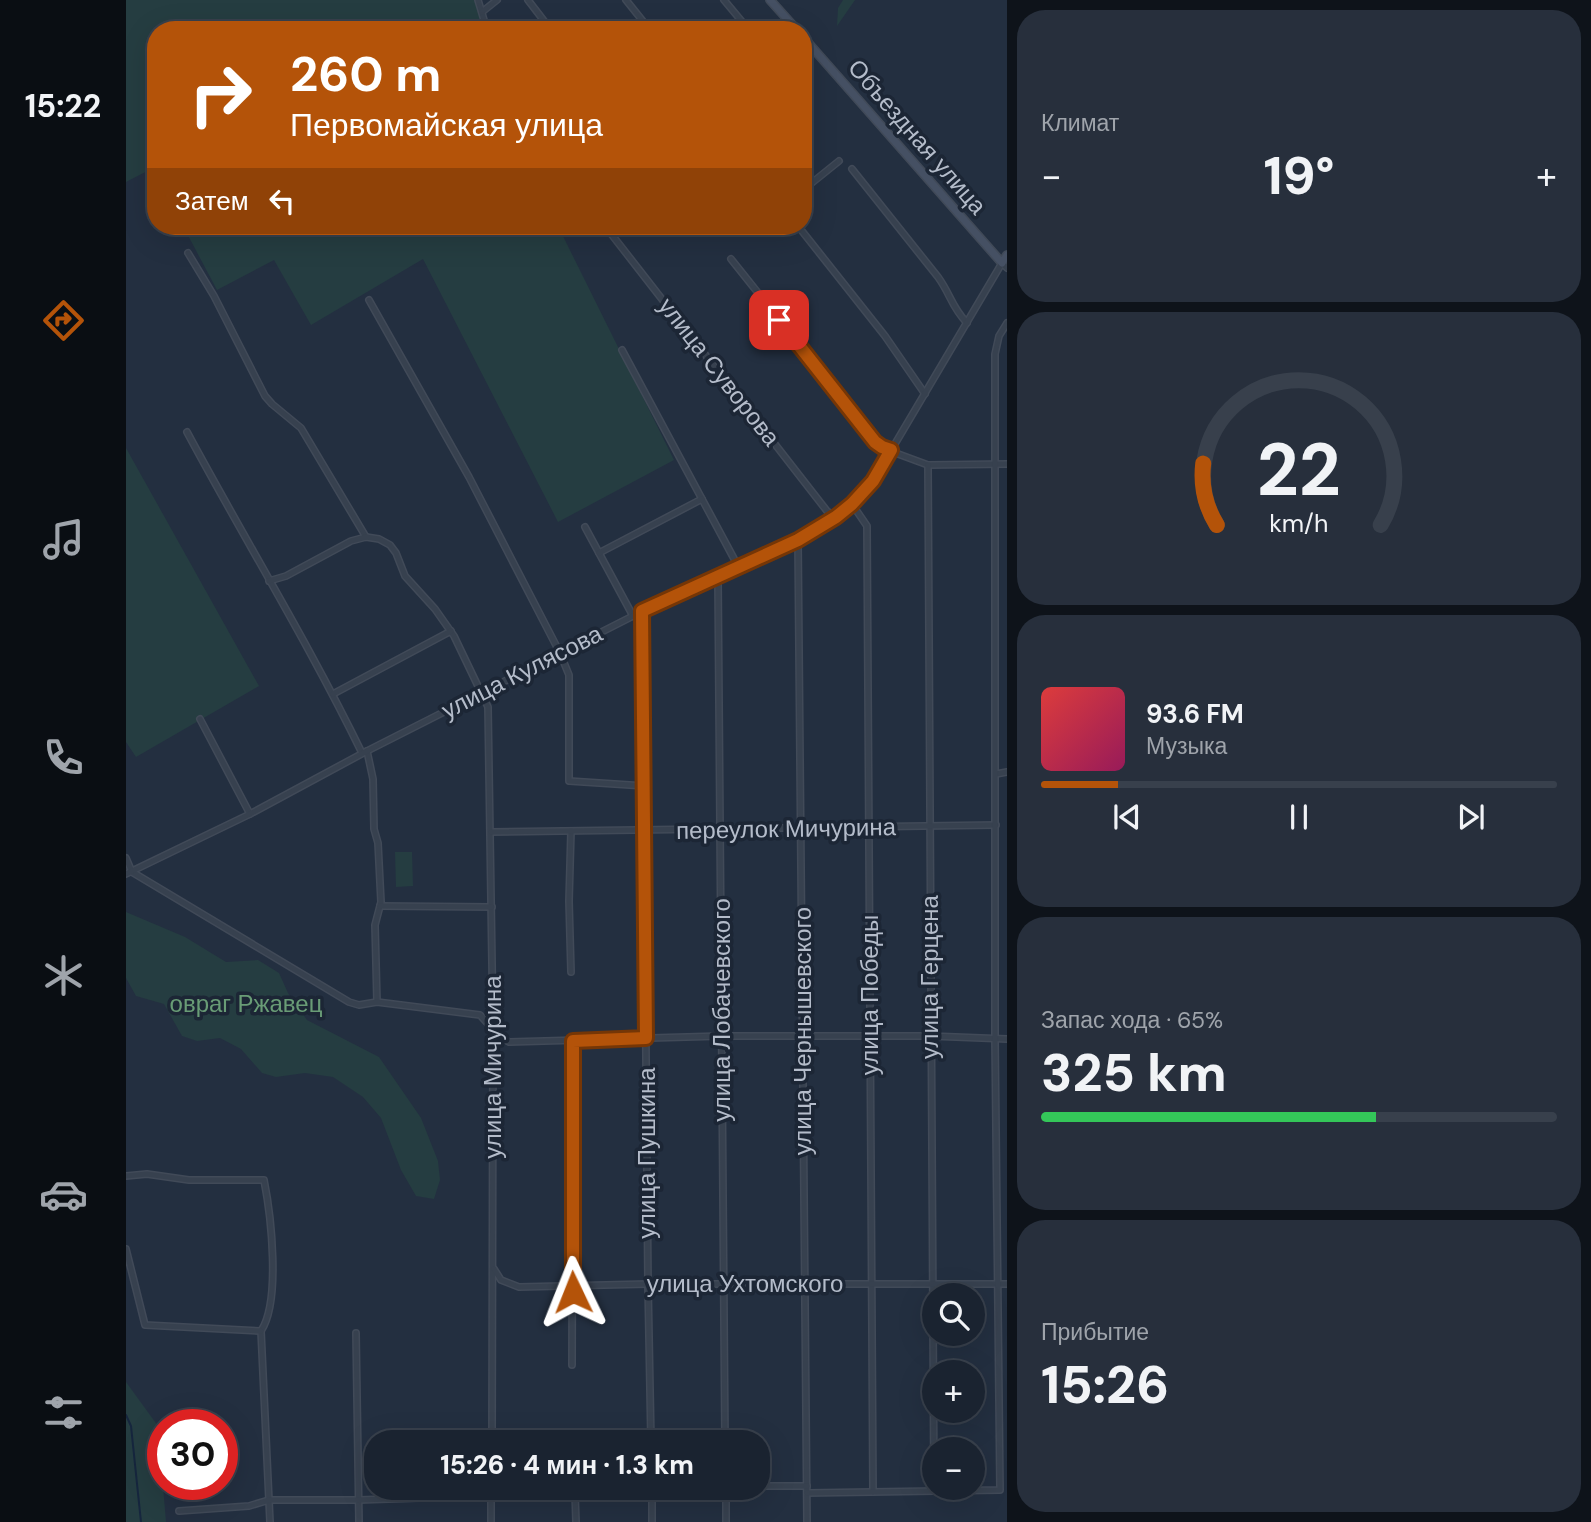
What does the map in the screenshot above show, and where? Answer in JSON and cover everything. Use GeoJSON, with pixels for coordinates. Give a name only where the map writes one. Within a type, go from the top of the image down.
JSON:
{"type":"FeatureCollection","features":[{"type":"Feature","properties":{"kind":"street"},"geometry":{"type":"LineString","coordinates":[[478,0],[484,21]]}},
{"type":"Feature","properties":{"kind":"street"},"geometry":{"type":"LineString","coordinates":[[482,12],[498,0]]}},
{"type":"Feature","properties":{"kind":"street"},"geometry":{"type":"LineString","coordinates":[[528,0],[544,21]]}},
{"type":"Feature","properties":{"kind":"street"},"geometry":{"type":"LineString","coordinates":[[626,0],[643,21]]}},
{"type":"Feature","properties":{"kind":"street"},"geometry":{"type":"LineString","coordinates":[[724,0],[742,21]]}},
{"type":"Feature","properties":{"kind":"street"},"geometry":{"type":"LineString","coordinates":[[770,0],[789,21]]}},
{"type":"Feature","properties":{"kind":"street","name":"Объездная улица"},"geometry":{"type":"LineString","coordinates":[[812,47],[1004,266]]}},
{"type":"Feature","properties":{"kind":"street"},"geometry":{"type":"LineString","coordinates":[[812,183],[839,161]]}},
{"type":"Feature","properties":{"kind":"street"},"geometry":{"type":"LineString","coordinates":[[852,169],[950,293],[952,306],[967,323]]}},
{"type":"Feature","properties":{"kind":"street","name":"улица Суворова"},"geometry":{"type":"LineString","coordinates":[[612,235],[827,511],[836,517]]}},
{"type":"Feature","properties":{"kind":"street"},"geometry":{"type":"LineString","coordinates":[[806,235],[877,326],[925,394]]}},
{"type":"Feature","properties":{"kind":"street"},"geometry":{"type":"LineString","coordinates":[[188,253],[214,296],[265,396],[301,428],[366,537],[351,541],[295,572],[268,582]]}},
{"type":"Feature","properties":{"kind":"street"},"geometry":{"type":"LineString","coordinates":[[1004,266],[1006,255]]}},
{"type":"Feature","properties":{"kind":"street"},"geometry":{"type":"LineString","coordinates":[[731,258],[875,442],[928,465],[1006,464]]}},
{"type":"Feature","properties":{"kind":"street","name":"улица Кулясова"},"geometry":{"type":"LineString","coordinates":[[129,873],[250,814],[364,752],[642,611],[718,579],[798,540],[836,517],[873,481],[1004,266]]}},
{"type":"Feature","properties":{"kind":"street"},"geometry":{"type":"LineString","coordinates":[[369,300],[469,477],[560,653],[569,675],[569,781],[645,786]]}},
{"type":"Feature","properties":{"kind":"street"},"geometry":{"type":"LineString","coordinates":[[985,1490],[1000,1490],[995,1039],[995,354],[1006,323]]}},
{"type":"Feature","properties":{"kind":"street"},"geometry":{"type":"LineString","coordinates":[[622,350],[739,568]]}},
{"type":"Feature","properties":{"kind":"street"},"geometry":{"type":"LineString","coordinates":[[187,432],[268,582],[314,657],[364,752],[373,779],[374,829],[378,843],[380,906],[375,925],[377,1002]]}},
{"type":"Feature","properties":{"kind":"street","name":"улица Герцена"},"geometry":{"type":"LineString","coordinates":[[928,465],[933,1283]]}},
{"type":"Feature","properties":{"kind":"street"},"geometry":{"type":"LineString","coordinates":[[599,553],[702,499]]}},
{"type":"Feature","properties":{"kind":"street","name":"улица Победы"},"geometry":{"type":"LineString","coordinates":[[852,504],[867,526],[873,1492]]}},
{"type":"Feature","properties":{"kind":"street"},"geometry":{"type":"LineString","coordinates":[[585,527],[633,616]]}},
{"type":"Feature","properties":{"kind":"street","name":"улица Мичурина"},"geometry":{"type":"LineString","coordinates":[[366,537],[379,539],[397,553],[405,576],[451,631],[488,707],[493,1027],[492,1430]]}},
{"type":"Feature","properties":{"kind":"street","name":"улица Чернышевского"},"geometry":{"type":"LineString","coordinates":[[798,540],[807,1522]]}},
{"type":"Feature","properties":{"kind":"street","name":"улица Лобачевского"},"geometry":{"type":"LineString","coordinates":[[718,579],[725,1430]]}},
{"type":"Feature","properties":{"kind":"street","name":"улица Пушкина"},"geometry":{"type":"LineString","coordinates":[[642,611],[651,1430]]}},
{"type":"Feature","properties":{"kind":"street"},"geometry":{"type":"LineString","coordinates":[[333,694],[451,631]]}},
{"type":"Feature","properties":{"kind":"street"},"geometry":{"type":"LineString","coordinates":[[200,719],[250,814]]}},
{"type":"Feature","properties":{"kind":"street"},"geometry":{"type":"LineString","coordinates":[[996,774],[1006,772]]}},
{"type":"Feature","properties":{"kind":"street","name":"переулок Мичурина"},"geometry":{"type":"LineString","coordinates":[[491,832],[996,825]]}},
{"type":"Feature","properties":{"kind":"street"},"geometry":{"type":"LineString","coordinates":[[571,831],[571,972]]}},
{"type":"Feature","properties":{"kind":"street"},"geometry":{"type":"LineString","coordinates":[[126,858],[129,873],[349,1002],[359,1005],[377,1002],[480,1015],[500,1037],[509,1042],[722,1036],[930,1036],[1006,1039]]}},
{"type":"Feature","properties":{"kind":"street"},"geometry":{"type":"LineString","coordinates":[[380,906],[492,907]]}},
{"type":"Feature","properties":{"kind":"street"},"geometry":{"type":"LineString","coordinates":[[572,1365],[573,1041]]}},
{"type":"Feature","properties":{"kind":"street"},"geometry":{"type":"LineString","coordinates":[[126,1175],[147,1174],[189,1180],[264,1180],[273,1244],[269,1320],[261,1331],[270,1522]]}},
{"type":"Feature","properties":{"kind":"street"},"geometry":{"type":"LineString","coordinates":[[126,1250],[145,1325],[261,1331]]}},
{"type":"Feature","properties":{"kind":"street","name":"улица Ухтомского"},"geometry":{"type":"LineString","coordinates":[[493,1266],[500,1280],[512,1286],[922,1283]]}},
{"type":"Feature","properties":{"kind":"street","name":"улица Ухтомского"},"geometry":{"type":"LineString","coordinates":[[985,1284],[1006,1284]]}},
{"type":"Feature","properties":{"kind":"street"},"geometry":{"type":"LineString","coordinates":[[356,1333],[359,1522]]}},
{"type":"Feature","properties":{"kind":"street","name":"улица Герцена"},"geometry":{"type":"LineString","coordinates":[[933,1346],[934,1437]]}},
{"type":"Feature","properties":{"kind":"street"},"geometry":{"type":"LineString","coordinates":[[770,1487],[873,1492],[922,1490]]}},
{"type":"Feature","properties":{"kind":"street"},"geometry":{"type":"LineString","coordinates":[[178,1511],[249,1506],[269,1500],[364,1500]]}},
{"type":"Feature","properties":{"kind":"street"},"geometry":{"type":"LineString","coordinates":[[491,1500],[491,1522]]}},
{"type":"Feature","properties":{"kind":"street"},"geometry":{"type":"LineString","coordinates":[[575,1500],[576,1522]]}},
{"type":"Feature","properties":{"kind":"street"},"geometry":{"type":"LineString","coordinates":[[652,1500],[652,1522]]}},
{"type":"Feature","properties":{"kind":"street"},"geometry":{"type":"LineString","coordinates":[[726,1500],[726,1522]]}},
{"type":"Feature","properties":{"kind":"green space"},"geometry":{"type":"Polygon","coordinates":[[[126,0],[475,0],[481,21],[147,21],[147,171],[126,182],[126,0]]]}},
{"type":"Feature","properties":{"kind":"green space"},"geometry":{"type":"Polygon","coordinates":[[[843,0],[855,0],[837,26],[838,8],[843,0]]]}},
{"type":"Feature","properties":{"kind":"green space"},"geometry":{"type":"Polygon","coordinates":[[[188,235],[562,235],[674,460],[558,522],[423,259],[311,325],[274,260],[217,290],[188,235]]]}},
{"type":"Feature","properties":{"kind":"green space"},"geometry":{"type":"Polygon","coordinates":[[[126,448],[259,686],[136,757],[126,742],[126,448]]]}},
{"type":"Feature","properties":{"kind":"green space"},"geometry":{"type":"Polygon","coordinates":[[[395,852],[412,852],[413,886],[396,887],[395,852]]]}},
{"type":"Feature","properties":{"kind":"green space","name":"овраг Ржавец"},"geometry":{"type":"Polygon","coordinates":[[[126,912],[185,937],[226,962],[258,960],[279,973],[288,993],[307,1020],[379,1057],[421,1118],[438,1161],[440,1180],[434,1199],[416,1196],[401,1170],[381,1118],[363,1097],[333,1077],[305,1073],[276,1077],[262,1073],[241,1049],[220,1038],[197,1041],[182,1036],[164,1004],[136,996],[126,978],[126,912]]]}},
{"type":"Feature","properties":{"kind":"green space"},"geometry":{"type":"Polygon","coordinates":[[[126,1382],[147,1411],[147,1500],[164,1500],[166,1522],[126,1522],[126,1382]]]}},
{"type":"Feature","properties":{"kind":"waterway"},"geometry":{"type":"LineString","coordinates":[[126,1415],[131,1426],[141,1522]]}},
{"type":"Feature","properties":{"kind":"route"},"geometry":{"type":"LineString","coordinates":[[573,1292],[573,1041],[646,1038],[642,611],[718,579],[798,540],[836,517],[873,481],[891,450],[875,442],[779,320]]}}]}
